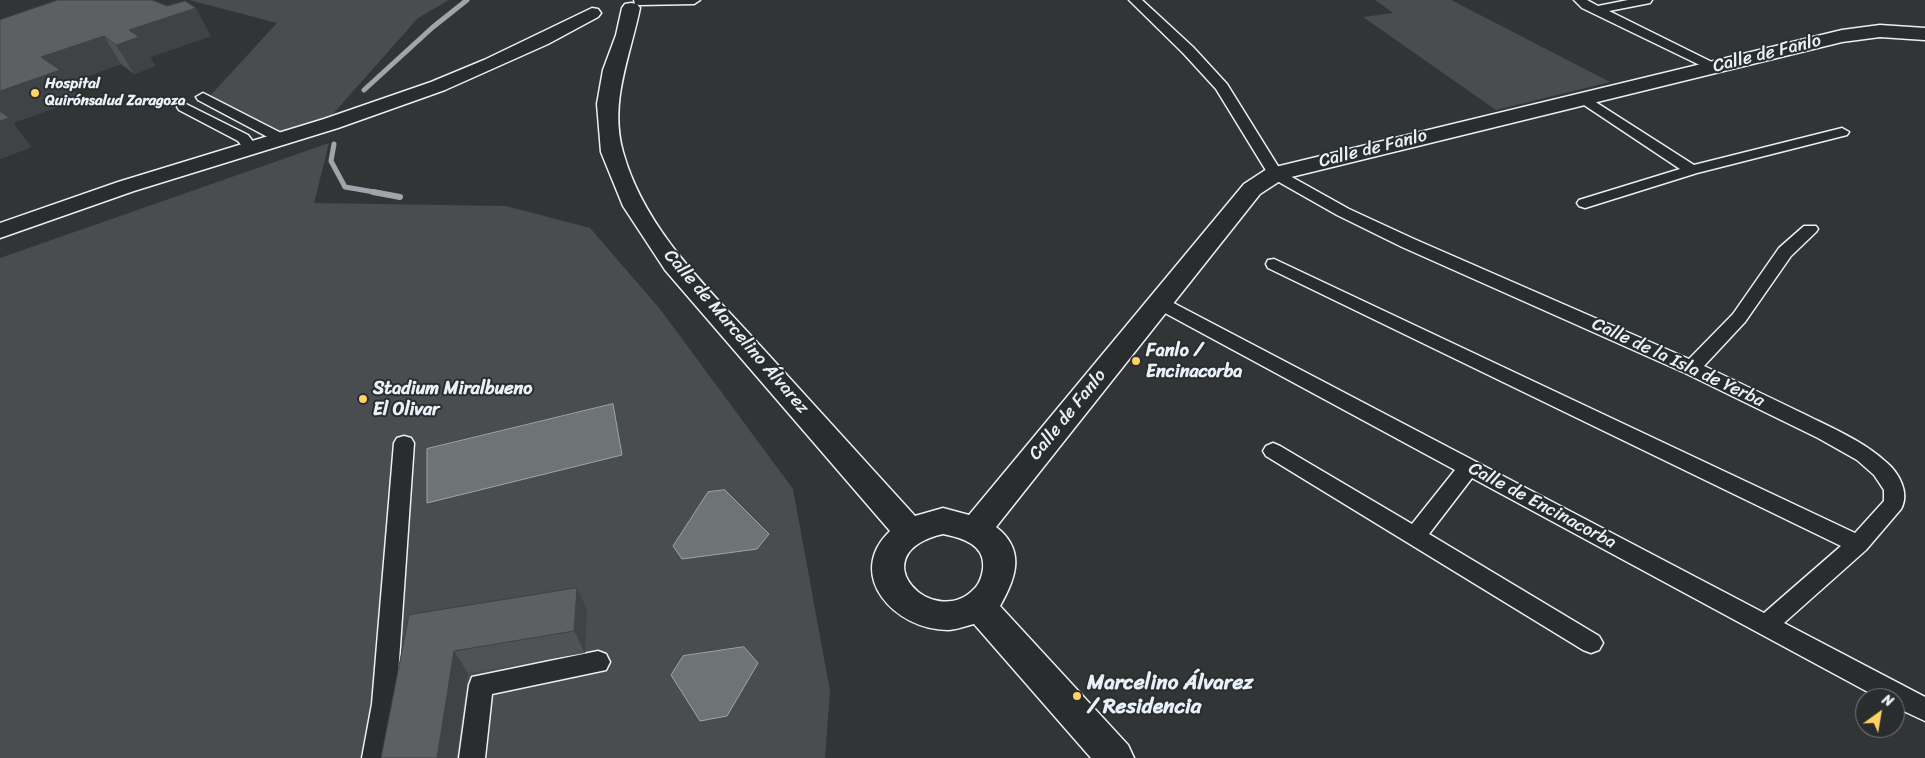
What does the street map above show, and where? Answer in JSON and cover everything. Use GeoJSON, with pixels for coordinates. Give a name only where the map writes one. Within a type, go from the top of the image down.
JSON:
{"type":"FeatureCollection","features":[{"type":"Feature","properties":{"kind":"street"},"geometry":{"type":"LineString","coordinates":[[0,231],[78,202],[372,112],[512,54],[586,6],[630,9],[694,0]]}},
{"type":"Feature","properties":{"kind":"street"},"geometry":{"type":"LineString","coordinates":[[1135,0],[1188,50],[1222,87],[1275,174]]}},
{"type":"Feature","properties":{"kind":"street"},"geometry":{"type":"LineString","coordinates":[[1580,0],[1715,67]]}},
{"type":"Feature","properties":{"kind":"street"},"geometry":{"type":"LineString","coordinates":[[1597,10],[1646,0]]}},
{"type":"Feature","properties":{"kind":"street","name":"Calle de Marcelino Álvarez"},"geometry":{"type":"LineString","coordinates":[[630,9],[613,70],[607,104],[612,152],[634,206],[674,265],[909,531]]}},
{"type":"Feature","properties":{"kind":"street","name":"Calle de Fanlo"},"geometry":{"type":"LineString","coordinates":[[976,529],[1158,302],[1252,189],[1275,174],[1583,98],[1863,32],[1892,31],[1925,34]]}},
{"type":"Feature","properties":{"kind":"street"},"geometry":{"type":"LineString","coordinates":[[204,97],[282,139]]}},
{"type":"Feature","properties":{"kind":"street"},"geometry":{"type":"LineString","coordinates":[[1583,98],[1692,170]]}},
{"type":"Feature","properties":{"kind":"street"},"geometry":{"type":"LineString","coordinates":[[184,107],[243,138],[251,148]]}},
{"type":"Feature","properties":{"kind":"street"},"geometry":{"type":"LineString","coordinates":[[1585,203],[1692,170],[1842,132]]}},
{"type":"Feature","properties":{"kind":"street","name":"Calle de la Isla de Yerba"},"geometry":{"type":"LineString","coordinates":[[1275,174],[1344,212],[1408,243],[1692,368],[1843,442],[1881,469],[1894,490],[1894,502],[1858,544],[1766,625]]}},
{"type":"Feature","properties":{"kind":"street"},"geometry":{"type":"LineString","coordinates":[[1692,368],[1739,318],[1785,252],[1810,229]]}},
{"type":"Feature","properties":{"kind":"street"},"geometry":{"type":"LineString","coordinates":[[1274,264],[1858,544]]}},
{"type":"Feature","properties":{"kind":"street","name":"Calle de Encinacorba"},"geometry":{"type":"LineString","coordinates":[[1158,302],[1925,710]]}},
{"type":"Feature","properties":{"kind":"street"},"geometry":{"type":"LineString","coordinates":[[375,758],[384,704],[404,443]]}},
{"type":"Feature","properties":{"kind":"street"},"geometry":{"type":"LineString","coordinates":[[1273,451],[1591,643]]}},
{"type":"Feature","properties":{"kind":"street"},"geometry":{"type":"LineString","coordinates":[[1415,536],[1469,467]]}},
{"type":"Feature","properties":{"kind":"street"},"geometry":{"type":"LineString","coordinates":[[942,521],[960,522],[976,529],[993,544],[1001,564],[1000,578],[994,591],[978,605],[966,611],[948,615],[929,613],[913,607],[899,596],[891,583],[888,569],[890,554],[898,541],[909,531],[925,524],[942,521]]}},
{"type":"Feature","properties":{"kind":"street"},"geometry":{"type":"LineString","coordinates":[[978,605],[1115,758]]}},
{"type":"Feature","properties":{"kind":"street"},"geometry":{"type":"LineString","coordinates":[[472,758],[482,685],[598,662]]}},
{"type":"Feature","properties":{"kind":"shaded area"},"geometry":{"type":"Polygon","coordinates":[[[189,0],[449,0],[418,18],[316,133],[287,141],[209,97],[277,23],[189,0]]]}},
{"type":"Feature","properties":{"kind":"shaded area"},"geometry":{"type":"Polygon","coordinates":[[[1375,0],[1451,0],[1610,82],[1496,110],[1363,17],[1393,13],[1375,0]]]}},
{"type":"Feature","properties":{"kind":"shaded area","name":"Stadium Miralbueno El Olivar"},"geometry":{"type":"Polygon","coordinates":[[[329,143],[314,203],[506,206],[590,228],[660,309],[793,489],[830,691],[825,758],[0,758],[0,258],[329,143]]]}},
{"type":"Feature","properties":{"kind":"shaded area"},"geometry":{"type":"Polygon","coordinates":[[[613,404],[622,455],[427,503],[427,449],[613,404]]]}},
{"type":"Feature","properties":{"kind":"shaded area"},"geometry":{"type":"Polygon","coordinates":[[[725,490],[769,534],[757,549],[682,559],[673,546],[708,492],[725,490]]]}},
{"type":"Feature","properties":{"kind":"shaded area"},"geometry":{"type":"Polygon","coordinates":[[[744,647],[758,663],[727,716],[700,721],[671,675],[683,656],[744,647]]]}},
{"type":"Feature","properties":{"kind":"building"},"geometry":{"type":"Polygon","coordinates":[[[58,0],[152,0],[167,6],[185,1],[196,8],[129,30],[139,37],[116,45],[104,36],[41,57],[60,70],[0,91],[0,20],[58,0]]]}},
{"type":"Feature","properties":{"kind":"building"},"geometry":{"type":"Polygon","coordinates":[[[0,111],[9,118],[0,121],[0,111]]]}},
{"type":"Feature","properties":{"kind":"building"},"geometry":{"type":"Polygon","coordinates":[[[577,588],[574,631],[454,651],[437,758],[381,758],[409,615],[577,588]]]}},
{"type":"Feature","properties":{"kind":"waterway"},"geometry":{"type":"LineString","coordinates":[[364,90],[433,27],[467,0]]}},
{"type":"Feature","properties":{"kind":"waterway"},"geometry":{"type":"LineString","coordinates":[[334,144],[331,161],[345,187],[380,193]]}},
{"type":"Feature","properties":{"kind":"waterway"},"geometry":{"type":"LineString","coordinates":[[373,192],[400,197]]}},
{"type":"Feature","properties":{"kind":"place","name":"Hospital Quirónsalud Zaragoza"},"geometry":{"type":"Point","coordinates":[35,93]}},
{"type":"Feature","properties":{"kind":"place","name":"Fanlo / Encinacorba"},"geometry":{"type":"Point","coordinates":[1136,361]}},
{"type":"Feature","properties":{"kind":"place","name":"Stadium Miralbueno El Olivar"},"geometry":{"type":"Point","coordinates":[363,399]}},
{"type":"Feature","properties":{"kind":"place","name":"Marcelino Álvarez / Residencia"},"geometry":{"type":"Point","coordinates":[1077,696]}}]}
